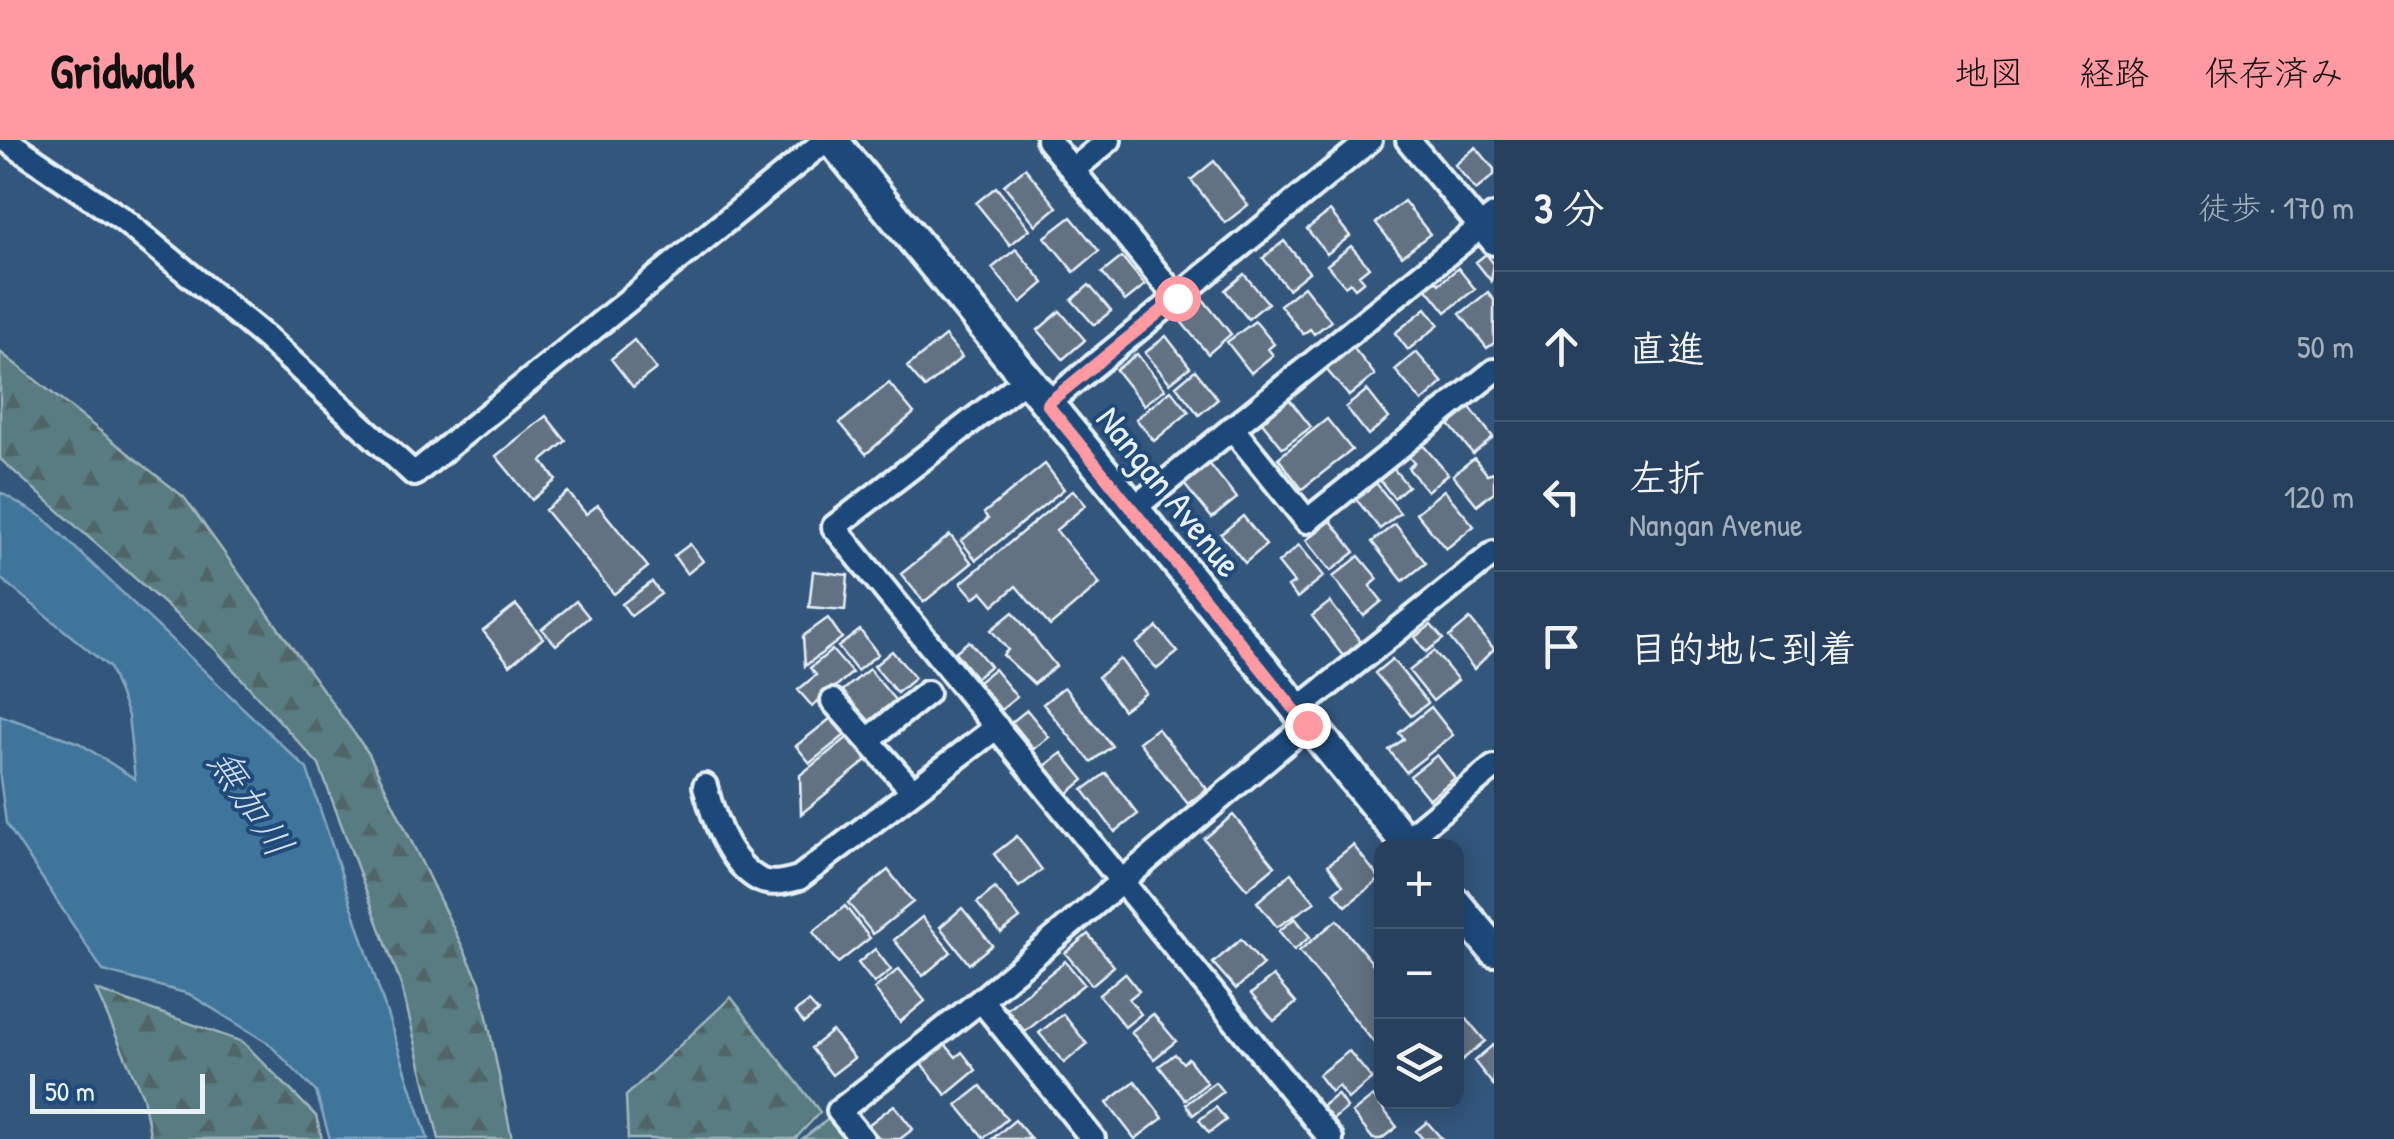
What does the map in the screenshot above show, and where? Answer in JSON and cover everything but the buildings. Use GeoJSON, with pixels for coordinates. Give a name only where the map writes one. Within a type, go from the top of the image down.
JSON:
{"type":"FeatureCollection","features":[{"type":"Feature","properties":{"kind":"main road","name":"Nangan Avenue"},"geometry":{"type":"LineString","coordinates":[[829,140],[1402,839]]}},
{"type":"Feature","properties":{"kind":"main road"},"geometry":{"type":"LineString","coordinates":[[1464,914],[1494,950]]}},
{"type":"Feature","properties":{"kind":"street"},"geometry":{"type":"LineString","coordinates":[[6,140],[122,219],[265,336],[414,474],[829,140]]}},
{"type":"Feature","properties":{"kind":"street"},"geometry":{"type":"LineString","coordinates":[[1048,140],[1177,298]]}},
{"type":"Feature","properties":{"kind":"street"},"geometry":{"type":"LineString","coordinates":[[1072,170],[1109,140]]}},
{"type":"Feature","properties":{"kind":"street"},"geometry":{"type":"LineString","coordinates":[[1047,404],[1370,140]]}},
{"type":"Feature","properties":{"kind":"street"},"geometry":{"type":"LineString","coordinates":[[1134,508],[1490,229],[1408,140]]}},
{"type":"Feature","properties":{"kind":"street"},"geometry":{"type":"LineString","coordinates":[[1232,428],[1308,520],[1494,372]]}},
{"type":"Feature","properties":{"kind":"street"},"geometry":{"type":"LineString","coordinates":[[1026,379],[834,528],[1331,1139]]}},
{"type":"Feature","properties":{"kind":"street"},"geometry":{"type":"LineString","coordinates":[[862,1139],[839,1110],[982,1000],[1123,882],[1301,718],[1494,553]]}},
{"type":"Feature","properties":{"kind":"street"},"geometry":{"type":"LineString","coordinates":[[868,740],[926,693]]}},
{"type":"Feature","properties":{"kind":"street"},"geometry":{"type":"LineString","coordinates":[[833,701],[914,791]]}},
{"type":"Feature","properties":{"kind":"street"},"geometry":{"type":"LineString","coordinates":[[705,786],[733,854],[760,880],[777,883],[800,878],[997,727]]}},
{"type":"Feature","properties":{"kind":"street"},"geometry":{"type":"LineString","coordinates":[[1412,839],[1494,767]]}},
{"type":"Feature","properties":{"kind":"street"},"geometry":{"type":"LineString","coordinates":[[982,1000],[1093,1139]]}},
{"type":"Feature","properties":{"kind":"green space"},"geometry":{"type":"Polygon","coordinates":[[[0,352],[184,497],[369,754],[480,983],[512,1139],[439,1139],[401,984],[319,765],[214,648],[0,459],[0,352]]]}},
{"type":"Feature","properties":{"kind":"green space"},"geometry":{"type":"Polygon","coordinates":[[[96,990],[243,1042],[316,1116],[322,1139],[151,1139],[143,1097],[96,990]]]}},
{"type":"Feature","properties":{"kind":"green space"},"geometry":{"type":"Polygon","coordinates":[[[731,997],[820,1112],[795,1139],[628,1139],[626,1096],[731,997]]]}},
{"type":"Feature","properties":{"kind":"green space"},"geometry":{"type":"Polygon","coordinates":[[[839,1111],[862,1139],[802,1139],[839,1111]]]}},
{"type":"Feature","properties":{"kind":"water","name":"無加川"},"geometry":{"type":"Polygon","coordinates":[[[0,492],[44,518],[307,769],[428,1139],[330,1139],[316,1092],[268,1043],[189,994],[103,971],[6,823],[0,778],[0,715],[79,743],[135,779],[128,716],[109,667],[0,578],[0,492]]]}},
{"type":"Feature","properties":{"kind":"route"},"geometry":{"type":"LineString","coordinates":[[1177,298],[1047,404],[1307,725]]}}]}
